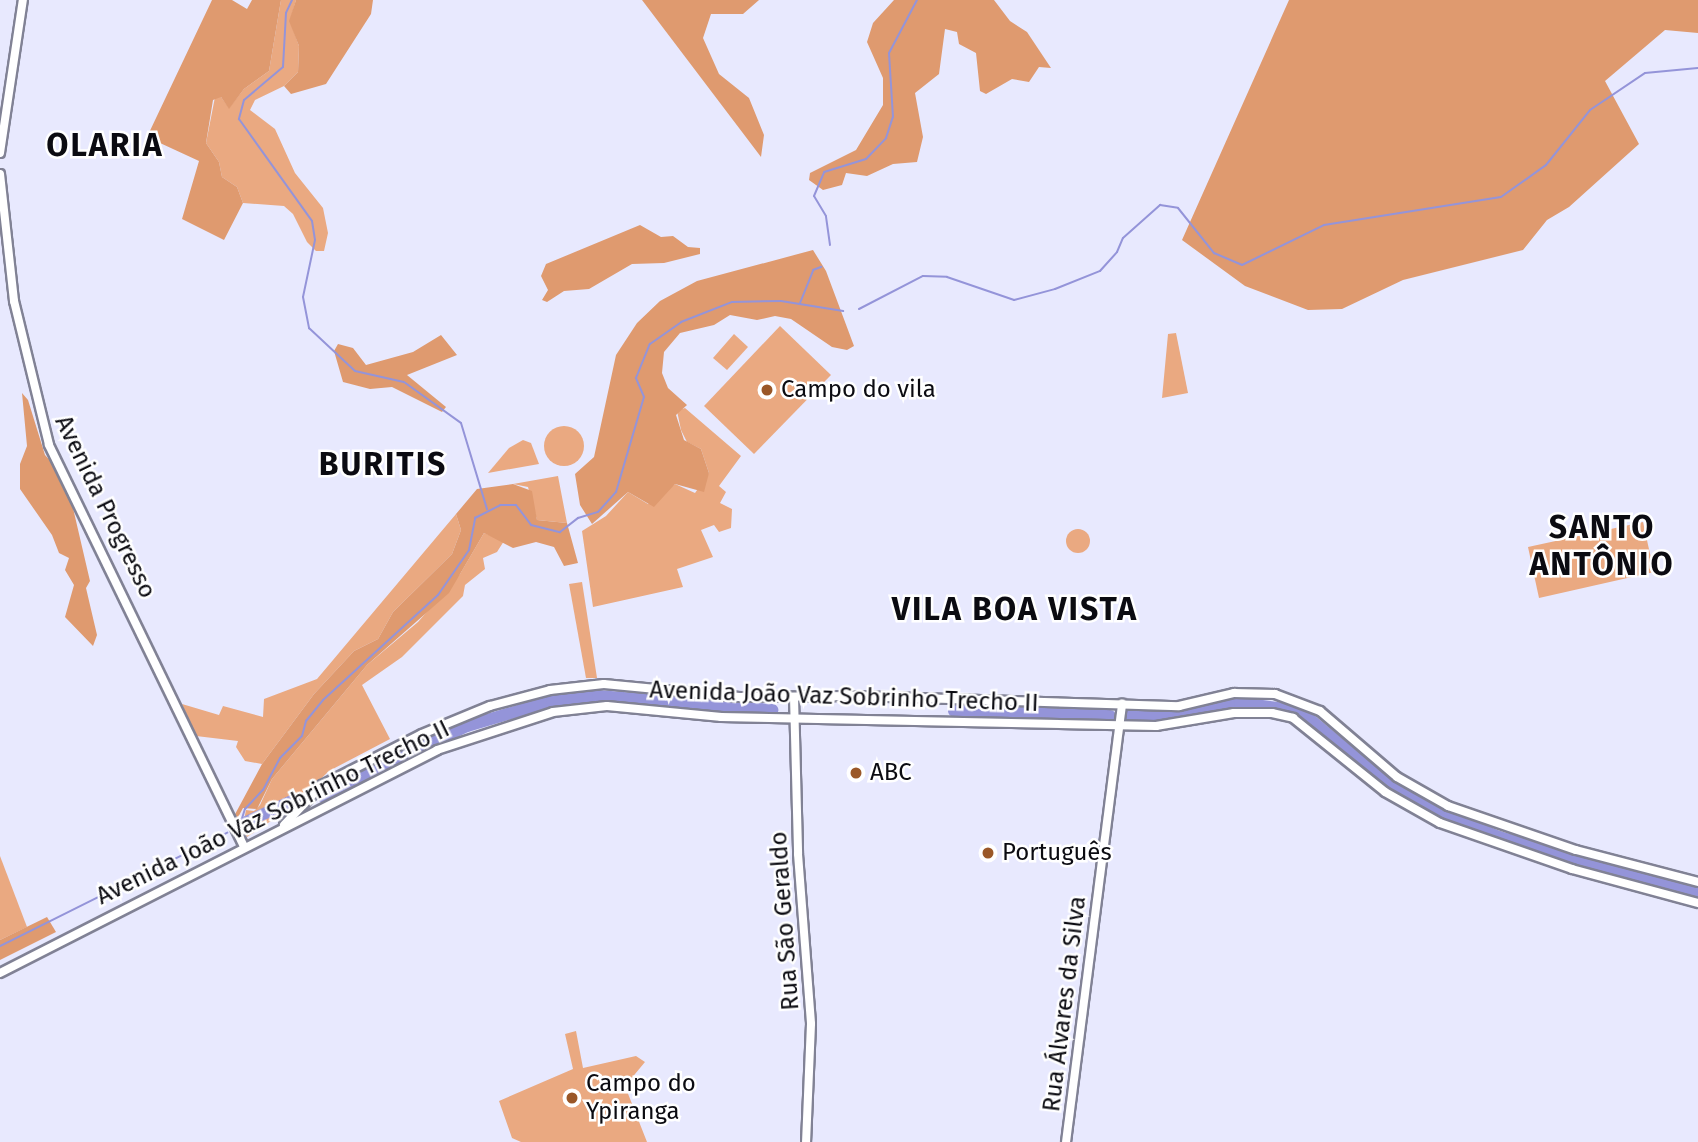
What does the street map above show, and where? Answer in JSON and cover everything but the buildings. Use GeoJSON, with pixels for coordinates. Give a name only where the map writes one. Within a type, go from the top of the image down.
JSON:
{"type":"FeatureCollection","features":[{"type":"Feature","properties":{"kind":"street"},"geometry":{"type":"LineString","coordinates":[[0,153],[23,0]]}},
{"type":"Feature","properties":{"kind":"street","name":"Avenida Progresso"},"geometry":{"type":"LineString","coordinates":[[0,174],[14,301],[45,433],[244,846]]}},
{"type":"Feature","properties":{"kind":"street"},"geometry":{"type":"LineString","coordinates":[[282,827],[312,794],[422,734],[490,706],[551,690],[604,684],[739,697],[1122,706],[1179,706],[1234,693],[1286,695],[1320,711],[1396,777],[1448,806],[1576,850],[1698,882]]}},
{"type":"Feature","properties":{"kind":"street","name":"Rua São Geraldo"},"geometry":{"type":"LineString","coordinates":[[794,697],[798,854],[811,1024],[806,1142]]}},
{"type":"Feature","properties":{"kind":"street","name":"Avenida João Vaz Sobrinho Trecho II"},"geometry":{"type":"LineString","coordinates":[[0,972],[437,750],[553,712],[607,706],[795,718],[1121,724],[1195,723],[1234,713],[1293,718],[1385,792],[1440,823],[1572,869],[1698,903]]}},
{"type":"Feature","properties":{"kind":"street","name":"Rua Álvares da Silva"},"geometry":{"type":"LineString","coordinates":[[1066,1142],[1122,706]]}},
{"type":"Feature","properties":{"kind":"street"},"geometry":{"type":"LineString","coordinates":[[312,794],[312,803],[321,809]]}},
{"type":"Feature","properties":{"kind":"shaded area"},"geometry":{"type":"Polygon","coordinates":[[[212,0],[232,0],[247,9],[252,0],[281,0],[269,71],[244,89],[229,109],[221,97],[213,100],[206,143],[219,162],[222,177],[237,187],[243,203],[224,240],[182,219],[199,161],[147,137],[212,0]]]}},
{"type":"Feature","properties":{"kind":"shaded area"},"geometry":{"type":"Polygon","coordinates":[[[281,0],[296,0],[290,21],[299,46],[298,72],[284,86],[255,100],[250,110],[275,129],[295,173],[323,208],[328,233],[324,251],[316,251],[307,242],[293,214],[284,206],[243,203],[237,187],[222,177],[219,162],[206,143],[215,97],[221,97],[229,108],[244,89],[269,71],[281,0]]]}},
{"type":"Feature","properties":{"kind":"shaded area"},"geometry":{"type":"Polygon","coordinates":[[[296,0],[373,0],[371,14],[326,84],[291,94],[284,86],[298,72],[299,46],[289,21],[296,0]]]}},
{"type":"Feature","properties":{"kind":"shaded area"},"geometry":{"type":"Polygon","coordinates":[[[642,0],[759,0],[743,14],[711,14],[703,38],[719,74],[749,98],[764,135],[761,157],[642,0]]]}},
{"type":"Feature","properties":{"kind":"shaded area"},"geometry":{"type":"Polygon","coordinates":[[[894,0],[994,0],[1010,21],[1027,32],[1051,68],[1039,67],[1029,82],[1012,79],[986,94],[980,91],[976,53],[959,44],[957,32],[945,29],[939,74],[915,93],[923,137],[917,162],[893,164],[867,176],[846,173],[842,185],[823,190],[809,180],[810,173],[856,150],[883,105],[883,78],[867,42],[873,23],[894,0]]]}},
{"type":"Feature","properties":{"kind":"shaded area"},"geometry":{"type":"Polygon","coordinates":[[[1289,0],[1698,0],[1698,33],[1665,30],[1605,81],[1639,144],[1569,207],[1547,220],[1523,250],[1403,280],[1342,309],[1308,310],[1245,286],[1182,240],[1289,0]]]}},
{"type":"Feature","properties":{"kind":"shaded area"},"geometry":{"type":"Polygon","coordinates":[[[640,225],[661,237],[673,236],[688,247],[700,248],[700,254],[664,263],[632,264],[589,289],[564,291],[547,302],[542,300],[548,290],[541,276],[546,264],[640,225]]]}},
{"type":"Feature","properties":{"kind":"shaded area"},"geometry":{"type":"Polygon","coordinates":[[[813,250],[826,271],[854,346],[847,350],[832,347],[791,319],[775,316],[757,320],[730,315],[714,325],[680,333],[664,352],[662,373],[668,388],[687,405],[676,415],[684,440],[701,449],[709,473],[704,492],[675,484],[654,507],[628,492],[592,524],[580,505],[575,474],[594,457],[616,355],[637,323],[660,301],[697,281],[813,250]]]}},
{"type":"Feature","properties":{"kind":"shaded area","name":"Campo do vila"},"geometry":{"type":"Polygon","coordinates":[[[780,326],[831,375],[754,454],[704,406],[780,326]]]}},
{"type":"Feature","properties":{"kind":"shaded area"},"geometry":{"type":"Polygon","coordinates":[[[1176,333],[1188,393],[1162,398],[1168,334],[1176,333]]]}},
{"type":"Feature","properties":{"kind":"shaded area"},"geometry":{"type":"Polygon","coordinates":[[[734,334],[748,347],[727,370],[713,358],[734,334]]]}},
{"type":"Feature","properties":{"kind":"shaded area"},"geometry":{"type":"Polygon","coordinates":[[[441,335],[457,355],[407,375],[446,407],[442,412],[392,387],[370,389],[343,382],[334,351],[338,344],[353,348],[366,365],[413,352],[441,335]]]}},
{"type":"Feature","properties":{"kind":"shaded area"},"geometry":{"type":"Polygon","coordinates":[[[22,393],[28,400],[45,455],[66,478],[90,581],[86,588],[97,635],[93,646],[65,617],[74,585],[65,570],[69,558],[59,553],[52,535],[20,489],[20,464],[27,446],[22,393]]]}},
{"type":"Feature","properties":{"kind":"shaded area"},"geometry":{"type":"Polygon","coordinates":[[[685,408],[741,456],[719,486],[726,492],[720,503],[732,509],[731,528],[719,532],[714,525],[701,530],[713,557],[677,569],[683,587],[593,607],[582,531],[606,516],[628,492],[648,504],[675,484],[695,493],[709,473],[701,449],[687,442],[681,430],[677,411],[685,408]]]}},
{"type":"Feature","properties":{"kind":"shaded area"},"geometry":{"type":"Polygon","coordinates":[[[564,426],[578,432],[584,446],[578,460],[564,466],[550,460],[544,446],[550,432],[564,426]]]}},
{"type":"Feature","properties":{"kind":"shaded area"},"geometry":{"type":"Polygon","coordinates":[[[523,440],[531,443],[539,464],[488,473],[509,448],[523,440]]]}},
{"type":"Feature","properties":{"kind":"shaded area"},"geometry":{"type":"Polygon","coordinates":[[[558,476],[567,523],[537,520],[528,487],[513,484],[558,476]]]}},
{"type":"Feature","properties":{"kind":"shaded area"},"geometry":{"type":"Polygon","coordinates":[[[513,484],[532,491],[537,520],[567,523],[578,563],[564,566],[554,547],[536,542],[513,548],[484,533],[449,593],[367,665],[272,779],[257,809],[243,808],[235,823],[233,818],[262,764],[314,694],[354,651],[378,639],[393,612],[452,554],[461,530],[456,514],[477,489],[513,484]]]}},
{"type":"Feature","properties":{"kind":"shaded area"},"geometry":{"type":"Polygon","coordinates":[[[456,514],[461,530],[452,554],[393,612],[378,639],[354,651],[314,694],[262,764],[245,761],[236,747],[238,741],[196,736],[182,704],[219,715],[223,706],[263,717],[264,699],[317,679],[456,514]]]}},
{"type":"Feature","properties":{"kind":"shaded area"},"geometry":{"type":"Polygon","coordinates":[[[1643,522],[1654,572],[1539,598],[1528,547],[1643,522]]]}},
{"type":"Feature","properties":{"kind":"shaded area"},"geometry":{"type":"Polygon","coordinates":[[[1078,529],[1087,532],[1090,541],[1087,550],[1078,553],[1069,550],[1066,541],[1069,532],[1078,529]]]}},
{"type":"Feature","properties":{"kind":"shaded area"},"geometry":{"type":"Polygon","coordinates":[[[484,533],[504,541],[497,552],[483,558],[485,569],[465,585],[463,596],[402,657],[362,685],[390,739],[329,771],[303,796],[244,820],[246,810],[254,811],[260,805],[272,779],[367,665],[418,622],[460,574],[484,533]]]}},
{"type":"Feature","properties":{"kind":"shaded area"},"geometry":{"type":"Polygon","coordinates":[[[582,582],[597,678],[586,678],[569,584],[582,582]]]}},
{"type":"Feature","properties":{"kind":"shaded area"},"geometry":{"type":"Polygon","coordinates":[[[301,801],[247,837],[242,829],[295,802],[301,801]]]}},
{"type":"Feature","properties":{"kind":"shaded area"},"geometry":{"type":"Polygon","coordinates":[[[0,856],[27,927],[0,940],[0,856]]]}},
{"type":"Feature","properties":{"kind":"shaded area"},"geometry":{"type":"Polygon","coordinates":[[[47,917],[56,932],[0,960],[0,940],[47,917]]]}},
{"type":"Feature","properties":{"kind":"shaded area"},"geometry":{"type":"Polygon","coordinates":[[[576,1031],[583,1068],[636,1056],[645,1062],[625,1086],[647,1142],[521,1142],[512,1138],[499,1101],[573,1069],[565,1034],[576,1031]]]}},
{"type":"Feature","properties":{"kind":"waterway"},"geometry":{"type":"LineString","coordinates":[[292,0],[286,13],[283,67],[244,100],[239,119],[312,221],[315,240],[303,297],[309,328],[355,371],[404,382],[461,423],[487,509]]}},
{"type":"Feature","properties":{"kind":"waterway"},"geometry":{"type":"LineString","coordinates":[[830,245],[826,216],[814,196],[824,172],[866,159],[886,138],[893,117],[889,53],[917,0]]}},
{"type":"Feature","properties":{"kind":"waterway"},"geometry":{"type":"LineString","coordinates":[[859,309],[923,276],[947,277],[1014,300],[1055,289],[1100,271],[1117,252],[1123,238],[1160,205],[1178,208],[1214,253],[1242,265],[1324,225],[1501,197],[1546,165],[1590,110],[1645,73],[1698,68]]}},
{"type":"Feature","properties":{"kind":"waterway"},"geometry":{"type":"LineString","coordinates":[[800,303],[813,270],[821,267]]}},
{"type":"Feature","properties":{"kind":"waterway"},"geometry":{"type":"LineString","coordinates":[[240,825],[245,809],[263,790],[280,758],[302,736],[306,721],[323,700],[438,595],[469,550],[475,518],[500,505],[516,505],[531,525],[560,532],[578,518],[598,512],[616,492],[644,397],[636,378],[650,344],[681,322],[732,302],[781,301],[843,311]]}},
{"type":"Feature","properties":{"kind":"waterway"},"geometry":{"type":"LineString","coordinates":[[322,796],[467,726],[552,701],[598,696],[772,710]]}},
{"type":"Feature","properties":{"kind":"waterway"},"geometry":{"type":"LineString","coordinates":[[1130,716],[1178,718],[1240,703],[1300,711],[1390,786],[1438,812],[1499,837],[1698,893]]}},
{"type":"Feature","properties":{"kind":"waterway"},"geometry":{"type":"LineString","coordinates":[[954,711],[1110,716]]}},
{"type":"Feature","properties":{"kind":"waterway"},"geometry":{"type":"LineString","coordinates":[[240,825],[296,799]]}},
{"type":"Feature","properties":{"kind":"waterway"},"geometry":{"type":"LineString","coordinates":[[0,946],[227,833]]}},
{"type":"Feature","properties":{"kind":"place","name":"Campo do vila"},"geometry":{"type":"Point","coordinates":[767,390]}},
{"type":"Feature","properties":{"kind":"place","name":"ABC"},"geometry":{"type":"Point","coordinates":[856,773]}},
{"type":"Feature","properties":{"kind":"place","name":"Português"},"geometry":{"type":"Point","coordinates":[988,853]}},
{"type":"Feature","properties":{"kind":"place","name":"Campo do Ypiranga"},"geometry":{"type":"Point","coordinates":[572,1098]}},
{"type":"Feature","properties":{"kind":"district","name":"OLARIA"},"geometry":{"type":"Point","coordinates":[105,145]}},
{"type":"Feature","properties":{"kind":"district","name":"BURITIS"},"geometry":{"type":"Point","coordinates":[383,464]}},
{"type":"Feature","properties":{"kind":"district","name":"SANTO ANTÔNIO"},"geometry":{"type":"Point","coordinates":[1602,546]}},
{"type":"Feature","properties":{"kind":"district","name":"VILA BOA VISTA"},"geometry":{"type":"Point","coordinates":[1015,609]}}]}
